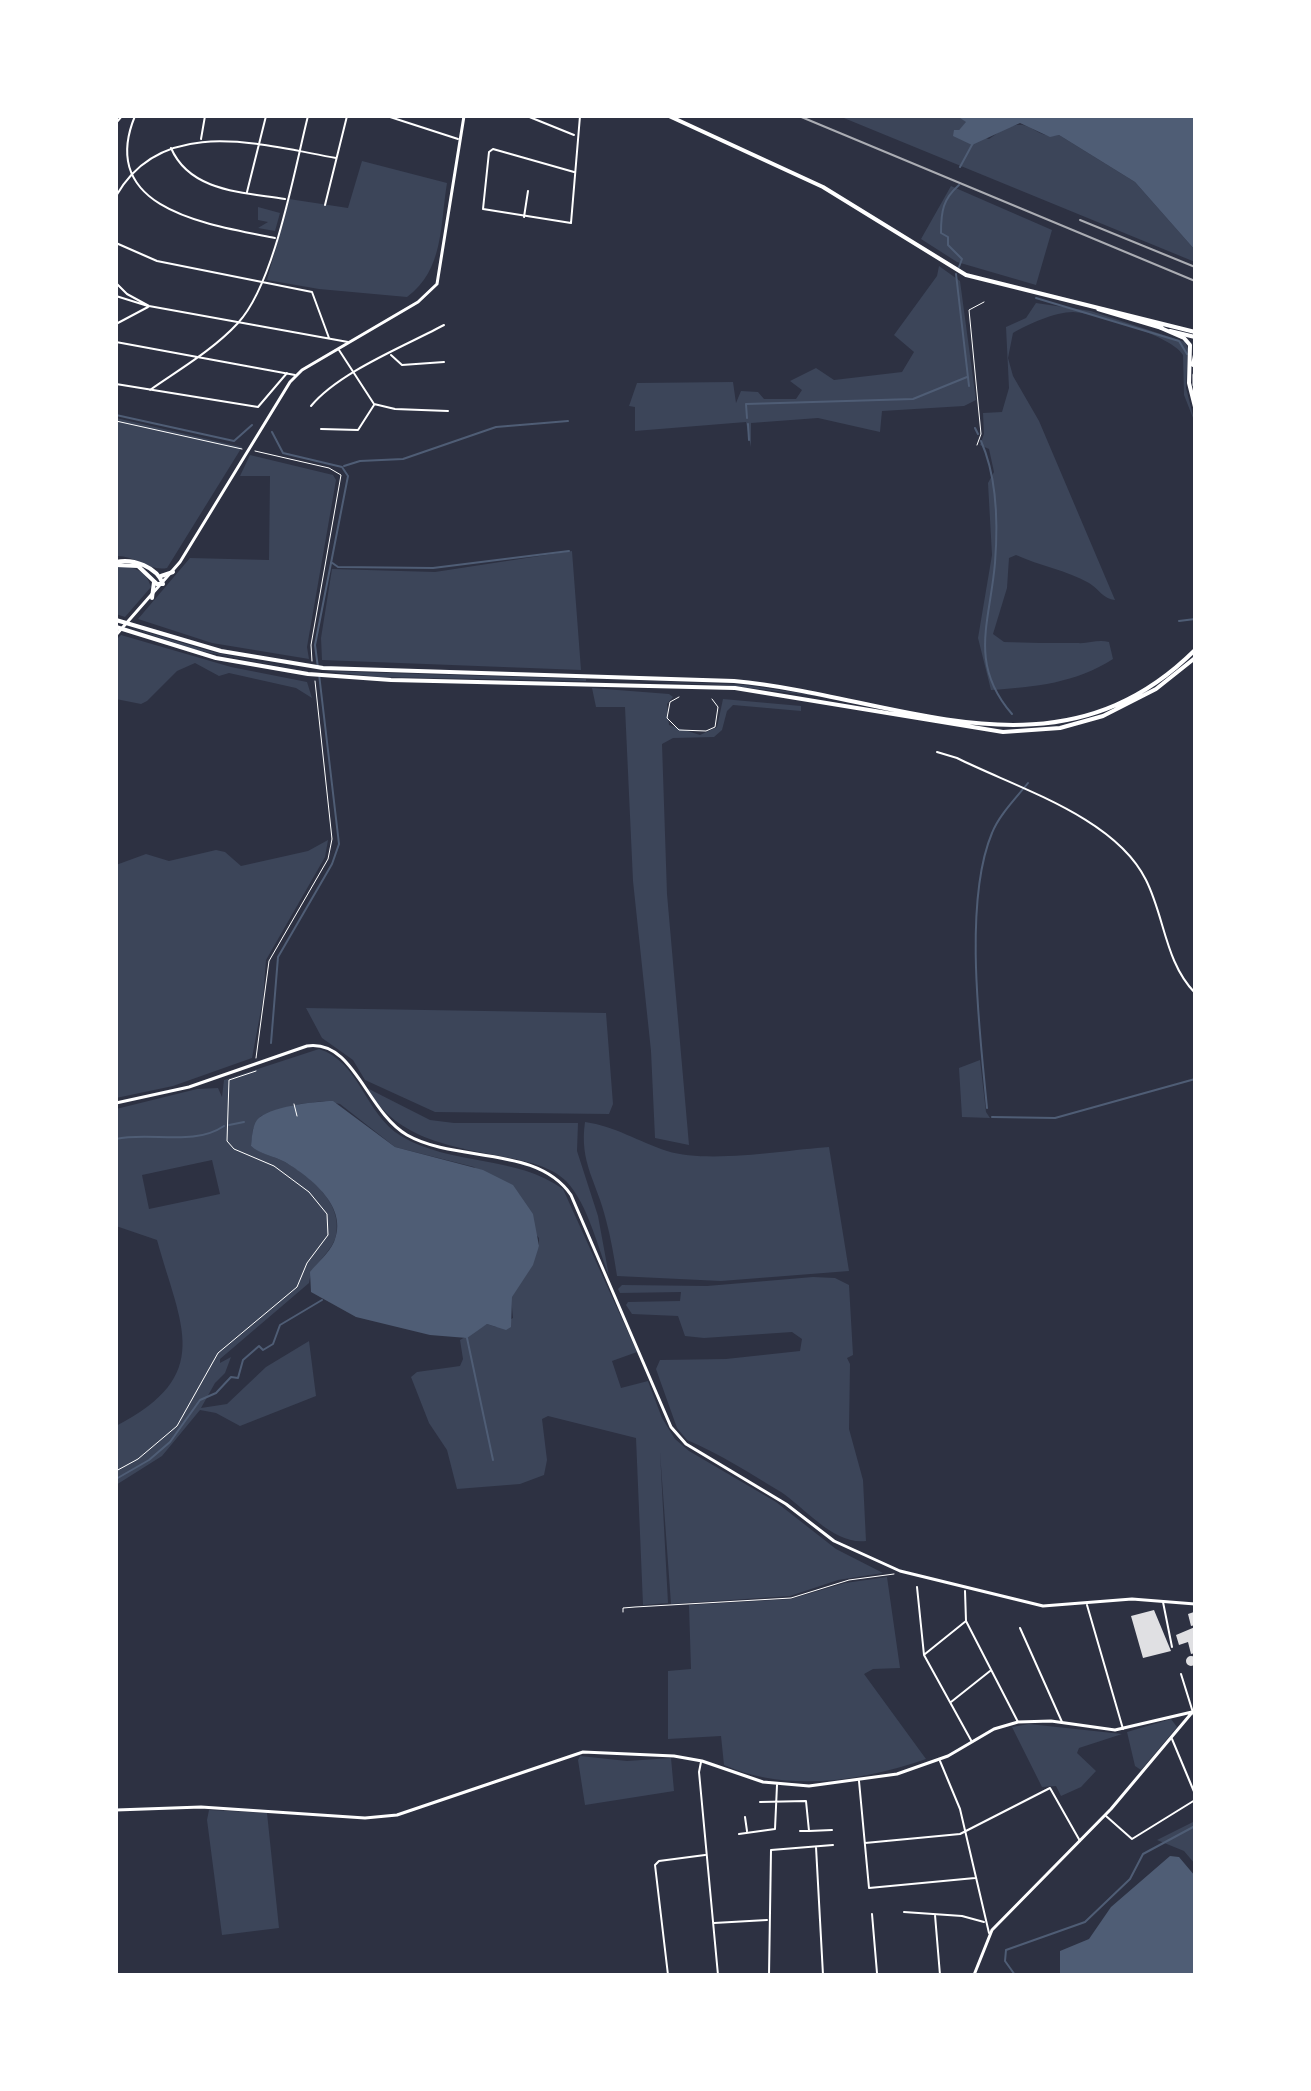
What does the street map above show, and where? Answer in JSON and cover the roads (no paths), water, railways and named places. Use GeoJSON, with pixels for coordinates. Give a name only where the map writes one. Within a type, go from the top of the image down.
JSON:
{"type":"FeatureCollection","features":[{"type":"Feature","properties":{"kind":"highway"},"geometry":{"type":"LineString","coordinates":[[1192,384],[1195,376]]}},
{"type":"Feature","properties":{"kind":"main road"},"geometry":{"type":"LineString","coordinates":[[669,116],[823,187],[966,275],[1195,335]]}},
{"type":"Feature","properties":{"kind":"main road"},"geometry":{"type":"LineString","coordinates":[[1084,304],[1161,328],[1195,335]]}},
{"type":"Feature","properties":{"kind":"main road"},"geometry":{"type":"LineString","coordinates":[[1161,328],[1184,338],[1190,345],[1195,407]]}},
{"type":"Feature","properties":{"kind":"main road"},"geometry":{"type":"LineString","coordinates":[[1192,384],[1195,355]]}},
{"type":"Feature","properties":{"kind":"main road"},"geometry":{"type":"LineString","coordinates":[[116,564],[134,564],[163,584]]}},
{"type":"Feature","properties":{"kind":"main road"},"geometry":{"type":"LineString","coordinates":[[155,577],[173,572]]}},
{"type":"Feature","properties":{"kind":"main road"},"geometry":{"type":"LineString","coordinates":[[152,598],[155,577]]}},
{"type":"Feature","properties":{"kind":"main road"},"geometry":{"type":"LineString","coordinates":[[116,618],[221,651],[312,669],[325,676],[735,688],[1003,732],[1070,725],[1145,693],[1195,658]]}},
{"type":"Feature","properties":{"kind":"main road"},"geometry":{"type":"LineString","coordinates":[[116,627],[216,658],[312,669],[734,681],[812,691],[957,722],[1009,727],[1073,719],[1135,698]]}},
{"type":"Feature","properties":{"kind":"main road"},"geometry":{"type":"LineString","coordinates":[[1145,693],[1195,650]]}},
{"type":"Feature","properties":{"kind":"street"},"geometry":{"type":"LineString","coordinates":[[116,123],[122,116]]}},
{"type":"Feature","properties":{"kind":"street"},"geometry":{"type":"LineString","coordinates":[[135,116],[127,143],[131,173],[132,180],[146,193],[180,214],[276,238]]}},
{"type":"Feature","properties":{"kind":"street"},"geometry":{"type":"LineString","coordinates":[[201,141],[205,116]]}},
{"type":"Feature","properties":{"kind":"street"},"geometry":{"type":"LineString","coordinates":[[246,193],[266,116]]}},
{"type":"Feature","properties":{"kind":"street"},"geometry":{"type":"LineString","coordinates":[[150,390],[199,356],[239,322],[263,282],[308,116]]}},
{"type":"Feature","properties":{"kind":"street"},"geometry":{"type":"LineString","coordinates":[[325,205],[347,116]]}},
{"type":"Feature","properties":{"kind":"street"},"geometry":{"type":"LineString","coordinates":[[387,116],[458,139]]}},
{"type":"Feature","properties":{"kind":"street"},"geometry":{"type":"LineString","coordinates":[[116,635],[173,572],[296,375],[418,302],[437,284],[464,116]]}},
{"type":"Feature","properties":{"kind":"street"},"geometry":{"type":"LineString","coordinates":[[527,116],[577,136]]}},
{"type":"Feature","properties":{"kind":"street"},"geometry":{"type":"LineString","coordinates":[[574,172],[490,150],[483,209],[566,224],[572,221],[580,116]]}},
{"type":"Feature","properties":{"kind":"street"},"geometry":{"type":"LineString","coordinates":[[116,196],[131,173],[171,148],[201,141],[258,144],[336,158]]}},
{"type":"Feature","properties":{"kind":"street"},"geometry":{"type":"LineString","coordinates":[[171,148],[188,173],[202,182],[286,200]]}},
{"type":"Feature","properties":{"kind":"street"},"geometry":{"type":"LineString","coordinates":[[524,217],[528,191]]}},
{"type":"Feature","properties":{"kind":"street"},"geometry":{"type":"LineString","coordinates":[[116,243],[157,261],[312,292],[329,338]]}},
{"type":"Feature","properties":{"kind":"street"},"geometry":{"type":"LineString","coordinates":[[116,283],[127,294],[149,306]]}},
{"type":"Feature","properties":{"kind":"street"},"geometry":{"type":"LineString","coordinates":[[116,296],[149,306],[349,342]]}},
{"type":"Feature","properties":{"kind":"street"},"geometry":{"type":"LineString","coordinates":[[116,324],[149,306]]}},
{"type":"Feature","properties":{"kind":"street"},"geometry":{"type":"LineString","coordinates":[[311,406],[320,395],[444,325]]}},
{"type":"Feature","properties":{"kind":"street"},"geometry":{"type":"LineString","coordinates":[[116,342],[296,375]]}},
{"type":"Feature","properties":{"kind":"street"},"geometry":{"type":"LineString","coordinates":[[338,349],[374,404],[395,409],[448,411]]}},
{"type":"Feature","properties":{"kind":"street"},"geometry":{"type":"LineString","coordinates":[[390,354],[402,365],[444,362]]}},
{"type":"Feature","properties":{"kind":"street"},"geometry":{"type":"LineString","coordinates":[[116,384],[258,407],[287,373]]}},
{"type":"Feature","properties":{"kind":"street"},"geometry":{"type":"LineString","coordinates":[[321,429],[358,430],[374,404]]}},
{"type":"Feature","properties":{"kind":"street"},"geometry":{"type":"LineString","coordinates":[[937,752],[957,758],[1092,824],[1120,845],[1148,883],[1175,965],[1195,993]]}},
{"type":"Feature","properties":{"kind":"street"},"geometry":{"type":"LineString","coordinates":[[116,1103],[189,1087],[307,1046],[325,1046],[347,1061],[373,1104],[409,1136],[433,1145],[537,1169],[554,1177],[571,1195],[677,1436],[786,1504],[834,1541],[900,1571],[1027,1604],[1058,1607],[1132,1599],[1195,1604]]}},
{"type":"Feature","properties":{"kind":"street"},"geometry":{"type":"LineString","coordinates":[[917,1587],[924,1655],[973,1743]]}},
{"type":"Feature","properties":{"kind":"street"},"geometry":{"type":"LineString","coordinates":[[965,1591],[966,1621],[1018,1722]]}},
{"type":"Feature","properties":{"kind":"street"},"geometry":{"type":"LineString","coordinates":[[1163,1601],[1172,1647]]}},
{"type":"Feature","properties":{"kind":"street"},"geometry":{"type":"LineString","coordinates":[[1087,1603],[1123,1729]]}},
{"type":"Feature","properties":{"kind":"street"},"geometry":{"type":"LineString","coordinates":[[924,1655],[966,1621]]}},
{"type":"Feature","properties":{"kind":"street"},"geometry":{"type":"LineString","coordinates":[[1020,1628],[1063,1723]]}},
{"type":"Feature","properties":{"kind":"street"},"geometry":{"type":"LineString","coordinates":[[950,1703],[991,1670]]}},
{"type":"Feature","properties":{"kind":"street"},"geometry":{"type":"LineString","coordinates":[[1181,1674],[1195,1719]]}},
{"type":"Feature","properties":{"kind":"street"},"geometry":{"type":"LineString","coordinates":[[116,1810],[201,1807],[365,1818],[397,1815],[574,1753],[674,1756],[702,1761],[739,1776],[777,1785],[859,1781],[885,1777],[939,1759],[994,1729],[1018,1722],[1123,1729],[1184,1711],[1194,1711]]}},
{"type":"Feature","properties":{"kind":"street"},"geometry":{"type":"LineString","coordinates":[[974,1975],[989,1933],[1105,1816],[1194,1711]]}},
{"type":"Feature","properties":{"kind":"street"},"geometry":{"type":"LineString","coordinates":[[1171,1738],[1195,1794]]}},
{"type":"Feature","properties":{"kind":"street"},"geometry":{"type":"LineString","coordinates":[[939,1759],[960,1809],[989,1933]]}},
{"type":"Feature","properties":{"kind":"street"},"geometry":{"type":"LineString","coordinates":[[702,1761],[699,1772],[718,1975]]}},
{"type":"Feature","properties":{"kind":"street"},"geometry":{"type":"LineString","coordinates":[[859,1781],[869,1888],[975,1878]]}},
{"type":"Feature","properties":{"kind":"street"},"geometry":{"type":"LineString","coordinates":[[739,1834],[775,1829],[777,1785]]}},
{"type":"Feature","properties":{"kind":"street"},"geometry":{"type":"LineString","coordinates":[[865,1843],[965,1833],[1049,1788],[1054,1790],[1080,1841]]}},
{"type":"Feature","properties":{"kind":"street"},"geometry":{"type":"LineString","coordinates":[[1105,1816],[1132,1839],[1195,1800]]}},
{"type":"Feature","properties":{"kind":"street"},"geometry":{"type":"LineString","coordinates":[[760,1802],[806,1801],[809,1831]]}},
{"type":"Feature","properties":{"kind":"street"},"geometry":{"type":"LineString","coordinates":[[745,1817],[747,1833]]}},
{"type":"Feature","properties":{"kind":"street"},"geometry":{"type":"LineString","coordinates":[[800,1831],[832,1830]]}},
{"type":"Feature","properties":{"kind":"street"},"geometry":{"type":"LineString","coordinates":[[769,1975],[772,1848],[833,1845]]}},
{"type":"Feature","properties":{"kind":"street"},"geometry":{"type":"LineString","coordinates":[[816,1846],[823,1975]]}},
{"type":"Feature","properties":{"kind":"street"},"geometry":{"type":"LineString","coordinates":[[668,1975],[655,1865],[659,1861],[706,1855]]}},
{"type":"Feature","properties":{"kind":"street"},"geometry":{"type":"LineString","coordinates":[[904,1912],[985,1922]]}},
{"type":"Feature","properties":{"kind":"street"},"geometry":{"type":"LineString","coordinates":[[872,1914],[877,1975]]}},
{"type":"Feature","properties":{"kind":"street"},"geometry":{"type":"LineString","coordinates":[[934,1914],[940,1975]]}},
{"type":"Feature","properties":{"kind":"street"},"geometry":{"type":"LineString","coordinates":[[713,1923],[769,1920]]}},
{"type":"Feature","properties":{"kind":"street"},"geometry":{"type":"LineString","coordinates":[[782,1975],[896,1975]]}},
{"type":"Feature","properties":{"kind":"lane"},"geometry":{"type":"LineString","coordinates":[[977,445],[981,434],[969,310],[984,302]]}},
{"type":"Feature","properties":{"kind":"lane"},"geometry":{"type":"LineString","coordinates":[[679,697],[670,702],[668,720],[675,729],[693,731],[709,731],[717,724],[718,707],[712,699]]}},
{"type":"Feature","properties":{"kind":"waterway"},"geometry":{"type":"LineString","coordinates":[[960,167],[973,143]]}},
{"type":"Feature","properties":{"kind":"waterway"},"geometry":{"type":"LineString","coordinates":[[959,185],[944,206],[941,233],[948,237],[948,245],[962,259],[959,267]]}},
{"type":"Feature","properties":{"kind":"waterway"},"geometry":{"type":"LineString","coordinates":[[956,274],[969,386]]}},
{"type":"Feature","properties":{"kind":"waterway"},"geometry":{"type":"LineString","coordinates":[[1036,298],[1179,341],[1187,354]]}},
{"type":"Feature","properties":{"kind":"waterway"},"geometry":{"type":"LineString","coordinates":[[747,418],[746,404],[913,399],[967,377]]}},
{"type":"Feature","properties":{"kind":"waterway"},"geometry":{"type":"LineString","coordinates":[[116,415],[234,441],[252,425]]}},
{"type":"Feature","properties":{"kind":"waterway"},"geometry":{"type":"LineString","coordinates":[[344,466],[360,461],[403,459],[496,427],[568,421]]}},
{"type":"Feature","properties":{"kind":"waterway"},"geometry":{"type":"LineString","coordinates":[[748,424],[749,440]]}},
{"type":"Feature","properties":{"kind":"waterway"},"geometry":{"type":"LineString","coordinates":[[975,428],[978,434]]}},
{"type":"Feature","properties":{"kind":"waterway"},"geometry":{"type":"LineString","coordinates":[[272,432],[283,453],[342,467],[348,476],[315,645],[318,668]]}},
{"type":"Feature","properties":{"kind":"waterway"},"geometry":{"type":"LineString","coordinates":[[981,441],[993,485],[996,517],[986,659],[998,695],[1012,714]]}},
{"type":"Feature","properties":{"kind":"waterway"},"geometry":{"type":"LineString","coordinates":[[331,562],[338,567],[433,568],[569,551]]}},
{"type":"Feature","properties":{"kind":"waterway"},"geometry":{"type":"LineString","coordinates":[[1179,621],[1195,619]]}},
{"type":"Feature","properties":{"kind":"waterway"},"geometry":{"type":"LineString","coordinates":[[271,1043],[278,957],[332,864],[339,844],[319,674]]}},
{"type":"Feature","properties":{"kind":"waterway"},"geometry":{"type":"LineString","coordinates":[[987,1108],[976,969],[978,895],[983,862],[995,826],[1028,783]]}},
{"type":"Feature","properties":{"kind":"waterway"},"geometry":{"type":"LineString","coordinates":[[992,1117],[1055,1118],[1195,1079]]}},
{"type":"Feature","properties":{"kind":"waterway"},"geometry":{"type":"LineString","coordinates":[[229,1125],[244,1122]]}},
{"type":"Feature","properties":{"kind":"waterway"},"geometry":{"type":"LineString","coordinates":[[116,1139],[199,1136],[224,1126]]}},
{"type":"Feature","properties":{"kind":"waterway"},"geometry":{"type":"LineString","coordinates":[[116,1479],[149,1460],[170,1442],[200,1400],[216,1393],[231,1377],[238,1378],[243,1360],[259,1346],[263,1350],[273,1344],[280,1325],[322,1300]]}},
{"type":"Feature","properties":{"kind":"waterway"},"geometry":{"type":"LineString","coordinates":[[467,1338],[493,1460]]}},
{"type":"Feature","properties":{"kind":"waterway"},"geometry":{"type":"LineString","coordinates":[[1015,1975],[1005,1961],[1006,1950],[1085,1922],[1130,1879],[1143,1854],[1195,1826]]}},
{"type":"Feature","properties":{"kind":"railway"},"geometry":{"type":"LineString","coordinates":[[799,116],[1195,281]]}},
{"type":"Feature","properties":{"kind":"railway"},"geometry":{"type":"LineString","coordinates":[[1080,220],[1195,267]]}}]}
